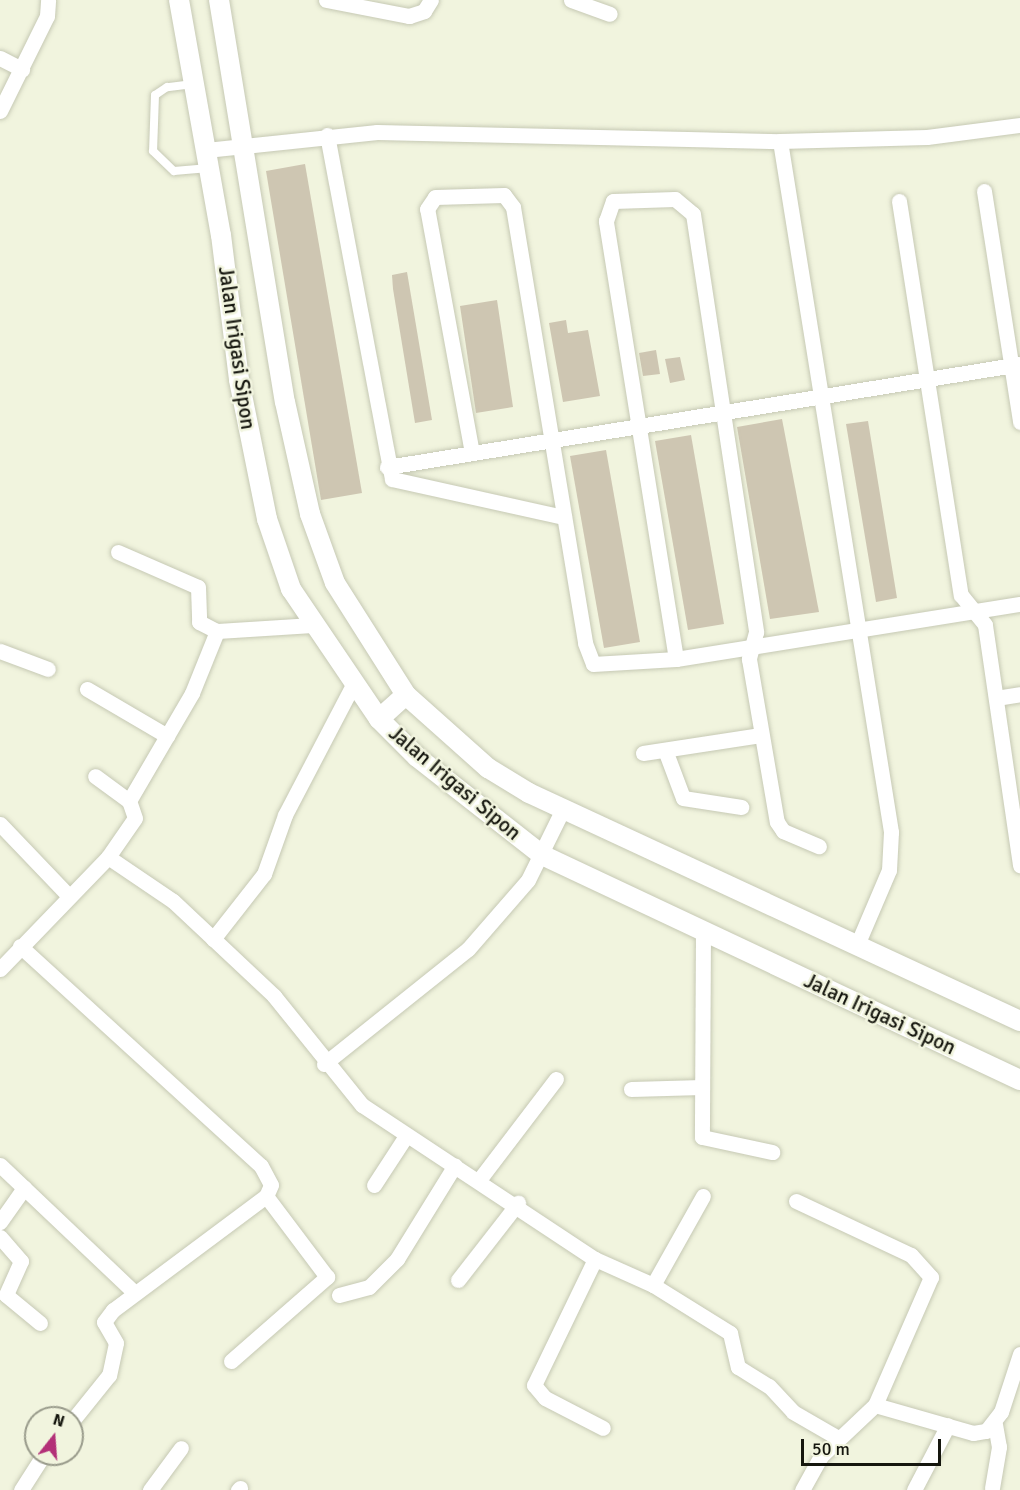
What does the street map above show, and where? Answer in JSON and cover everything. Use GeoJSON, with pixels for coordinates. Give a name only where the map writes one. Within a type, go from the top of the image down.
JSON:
{"type":"FeatureCollection","features":[{"type":"Feature","properties":{"kind":"street"},"geometry":{"type":"LineString","coordinates":[[0,111],[47,16],[48,0]]}},
{"type":"Feature","properties":{"kind":"street","name":"Jalan Irigasi Sipon"},"geometry":{"type":"LineString","coordinates":[[179,0],[193,84],[210,156],[238,380],[267,519],[291,590],[353,686],[417,757],[543,852],[1020,1080]]}},
{"type":"Feature","properties":{"kind":"street","name":"Jalan Irigasi Sipon"},"geometry":{"type":"LineString","coordinates":[[219,0],[285,402],[310,514],[335,583],[405,697],[488,768],[562,811],[1020,1022]]}},
{"type":"Feature","properties":{"kind":"street"},"geometry":{"type":"LineString","coordinates":[[328,0],[409,16],[424,11],[431,0]]}},
{"type":"Feature","properties":{"kind":"street"},"geometry":{"type":"LineString","coordinates":[[572,0],[610,14]]}},
{"type":"Feature","properties":{"kind":"street"},"geometry":{"type":"LineString","coordinates":[[0,57],[22,69]]}},
{"type":"Feature","properties":{"kind":"street"},"geometry":{"type":"LineString","coordinates":[[210,156],[243,146],[327,135],[780,141],[927,137],[1020,124]]}},
{"type":"Feature","properties":{"kind":"street"},"geometry":{"type":"LineString","coordinates":[[327,135],[387,466],[392,478],[403,484],[564,517]]}},
{"type":"Feature","properties":{"kind":"street"},"geometry":{"type":"LineString","coordinates":[[780,141],[859,631],[892,854],[857,945]]}},
{"type":"Feature","properties":{"kind":"street"},"geometry":{"type":"LineString","coordinates":[[984,191],[1015,364],[1020,422]]}},
{"type":"Feature","properties":{"kind":"street"},"geometry":{"type":"LineString","coordinates":[[472,453],[427,209],[435,197],[500,195],[512,202],[589,660],[607,667],[676,659],[1020,604]]}},
{"type":"Feature","properties":{"kind":"street"},"geometry":{"type":"LineString","coordinates":[[676,659],[606,220],[613,201],[675,199],[691,208],[756,632],[753,648],[761,735],[778,827],[819,846]]}},
{"type":"Feature","properties":{"kind":"street"},"geometry":{"type":"LineString","coordinates":[[899,201],[961,595],[985,625],[996,698],[1014,782],[1020,865]]}},
{"type":"Feature","properties":{"kind":"street"},"geometry":{"type":"LineString","coordinates":[[387,466],[1015,364]]}},
{"type":"Feature","properties":{"kind":"street"},"geometry":{"type":"LineString","coordinates":[[118,552],[198,587],[199,622],[217,631],[314,625]]}},
{"type":"Feature","properties":{"kind":"street"},"geometry":{"type":"LineString","coordinates":[[129,801],[192,693],[217,631]]}},
{"type":"Feature","properties":{"kind":"street"},"geometry":{"type":"LineString","coordinates":[[0,651],[48,669]]}},
{"type":"Feature","properties":{"kind":"street"},"geometry":{"type":"LineString","coordinates":[[213,939],[264,874],[285,815],[353,686]]}},
{"type":"Feature","properties":{"kind":"street"},"geometry":{"type":"LineString","coordinates":[[87,689],[167,736]]}},
{"type":"Feature","properties":{"kind":"street"},"geometry":{"type":"LineString","coordinates":[[996,698],[1020,694]]}},
{"type":"Feature","properties":{"kind":"street"},"geometry":{"type":"LineString","coordinates":[[380,718],[405,697]]}},
{"type":"Feature","properties":{"kind":"street"},"geometry":{"type":"LineString","coordinates":[[643,753],[761,735]]}},
{"type":"Feature","properties":{"kind":"street"},"geometry":{"type":"LineString","coordinates":[[665,750],[683,798],[741,807]]}},
{"type":"Feature","properties":{"kind":"street"},"geometry":{"type":"LineString","coordinates":[[0,969],[67,894],[108,857],[135,818],[129,801],[95,776]]}},
{"type":"Feature","properties":{"kind":"street"},"geometry":{"type":"LineString","coordinates":[[324,1064],[468,949],[518,894],[543,852],[562,811]]}},
{"type":"Feature","properties":{"kind":"street"},"geometry":{"type":"LineString","coordinates":[[0,824],[67,894]]}},
{"type":"Feature","properties":{"kind":"street"},"geometry":{"type":"LineString","coordinates":[[108,857],[173,901],[274,996],[324,1064],[362,1106],[406,1136],[518,1203],[595,1259],[652,1285],[730,1333],[738,1367],[769,1386],[793,1412],[838,1438]]}},
{"type":"Feature","properties":{"kind":"street"},"geometry":{"type":"LineString","coordinates":[[703,930],[702,1137],[772,1152]]}},
{"type":"Feature","properties":{"kind":"street"},"geometry":{"type":"LineString","coordinates":[[20,946],[261,1166],[270,1179],[266,1196],[134,1292],[105,1320],[116,1343],[109,1375],[84,1406]]}},
{"type":"Feature","properties":{"kind":"street"},"geometry":{"type":"LineString","coordinates":[[479,1180],[556,1079]]}},
{"type":"Feature","properties":{"kind":"street"},"geometry":{"type":"LineString","coordinates":[[631,1089],[702,1087]]}},
{"type":"Feature","properties":{"kind":"street"},"geometry":{"type":"LineString","coordinates":[[374,1185],[406,1136]]}},
{"type":"Feature","properties":{"kind":"street"},"geometry":{"type":"LineString","coordinates":[[0,1165],[134,1292]]}},
{"type":"Feature","properties":{"kind":"street"},"geometry":{"type":"LineString","coordinates":[[339,1295],[369,1287],[397,1259],[455,1165]]}},
{"type":"Feature","properties":{"kind":"street"},"geometry":{"type":"LineString","coordinates":[[0,1222],[24,1188]]}},
{"type":"Feature","properties":{"kind":"street"},"geometry":{"type":"LineString","coordinates":[[231,1361],[327,1277],[266,1196]]}},
{"type":"Feature","properties":{"kind":"street"},"geometry":{"type":"LineString","coordinates":[[652,1285],[703,1196]]}},
{"type":"Feature","properties":{"kind":"street"},"geometry":{"type":"LineString","coordinates":[[796,1201],[911,1255],[931,1277],[921,1311],[876,1405],[838,1438],[802,1490]]}},
{"type":"Feature","properties":{"kind":"street"},"geometry":{"type":"LineString","coordinates":[[458,1280],[518,1203]]}},
{"type":"Feature","properties":{"kind":"street"},"geometry":{"type":"LineString","coordinates":[[0,1237],[21,1261],[6,1294],[40,1323]]}},
{"type":"Feature","properties":{"kind":"street"},"geometry":{"type":"LineString","coordinates":[[595,1259],[534,1385],[545,1398],[603,1428]]}},
{"type":"Feature","properties":{"kind":"street"},"geometry":{"type":"LineString","coordinates":[[992,1488],[999,1447],[995,1424],[1016,1375],[1020,1354]]}},
{"type":"Feature","properties":{"kind":"street"},"geometry":{"type":"LineString","coordinates":[[876,1405],[973,1433],[995,1424]]}},
{"type":"Feature","properties":{"kind":"street"},"geometry":{"type":"LineString","coordinates":[[914,1490],[948,1425]]}},
{"type":"Feature","properties":{"kind":"street"},"geometry":{"type":"LineString","coordinates":[[150,1490],[182,1448]]}},
{"type":"Feature","properties":{"kind":"street"},"geometry":{"type":"LineString","coordinates":[[21,1490],[36,1466]]}},
{"type":"Feature","properties":{"kind":"lane"},"geometry":{"type":"LineString","coordinates":[[193,84],[167,87],[155,95],[153,151],[174,171],[210,156]]}},
{"type":"Feature","properties":{"kind":"building"},"geometry":{"type":"Polygon","coordinates":[[[305,164],[362,493],[321,500],[266,171],[305,164]]]}},
{"type":"Feature","properties":{"kind":"building"},"geometry":{"type":"Polygon","coordinates":[[[407,272],[432,420],[415,423],[392,275],[407,272]]]}},
{"type":"Feature","properties":{"kind":"building"},"geometry":{"type":"Polygon","coordinates":[[[497,300],[513,407],[476,413],[460,306],[497,300]]]}},
{"type":"Feature","properties":{"kind":"building"},"geometry":{"type":"Polygon","coordinates":[[[566,320],[568,333],[588,330],[600,396],[563,402],[549,323],[566,320]]]}},
{"type":"Feature","properties":{"kind":"building"},"geometry":{"type":"Polygon","coordinates":[[[656,350],[660,374],[643,376],[639,353],[656,350]]]}},
{"type":"Feature","properties":{"kind":"building"},"geometry":{"type":"Polygon","coordinates":[[[680,357],[685,380],[670,383],[665,359],[680,357]]]}},
{"type":"Feature","properties":{"kind":"building"},"geometry":{"type":"Polygon","coordinates":[[[782,419],[819,612],[770,619],[737,427],[782,419]]]}},
{"type":"Feature","properties":{"kind":"building"},"geometry":{"type":"Polygon","coordinates":[[[868,421],[897,598],[876,602],[846,424],[868,421]]]}},
{"type":"Feature","properties":{"kind":"building"},"geometry":{"type":"Polygon","coordinates":[[[691,435],[724,624],[688,630],[655,441],[691,435]]]}},
{"type":"Feature","properties":{"kind":"building"},"geometry":{"type":"Polygon","coordinates":[[[606,450],[640,642],[604,648],[570,456],[606,450]]]}}]}
